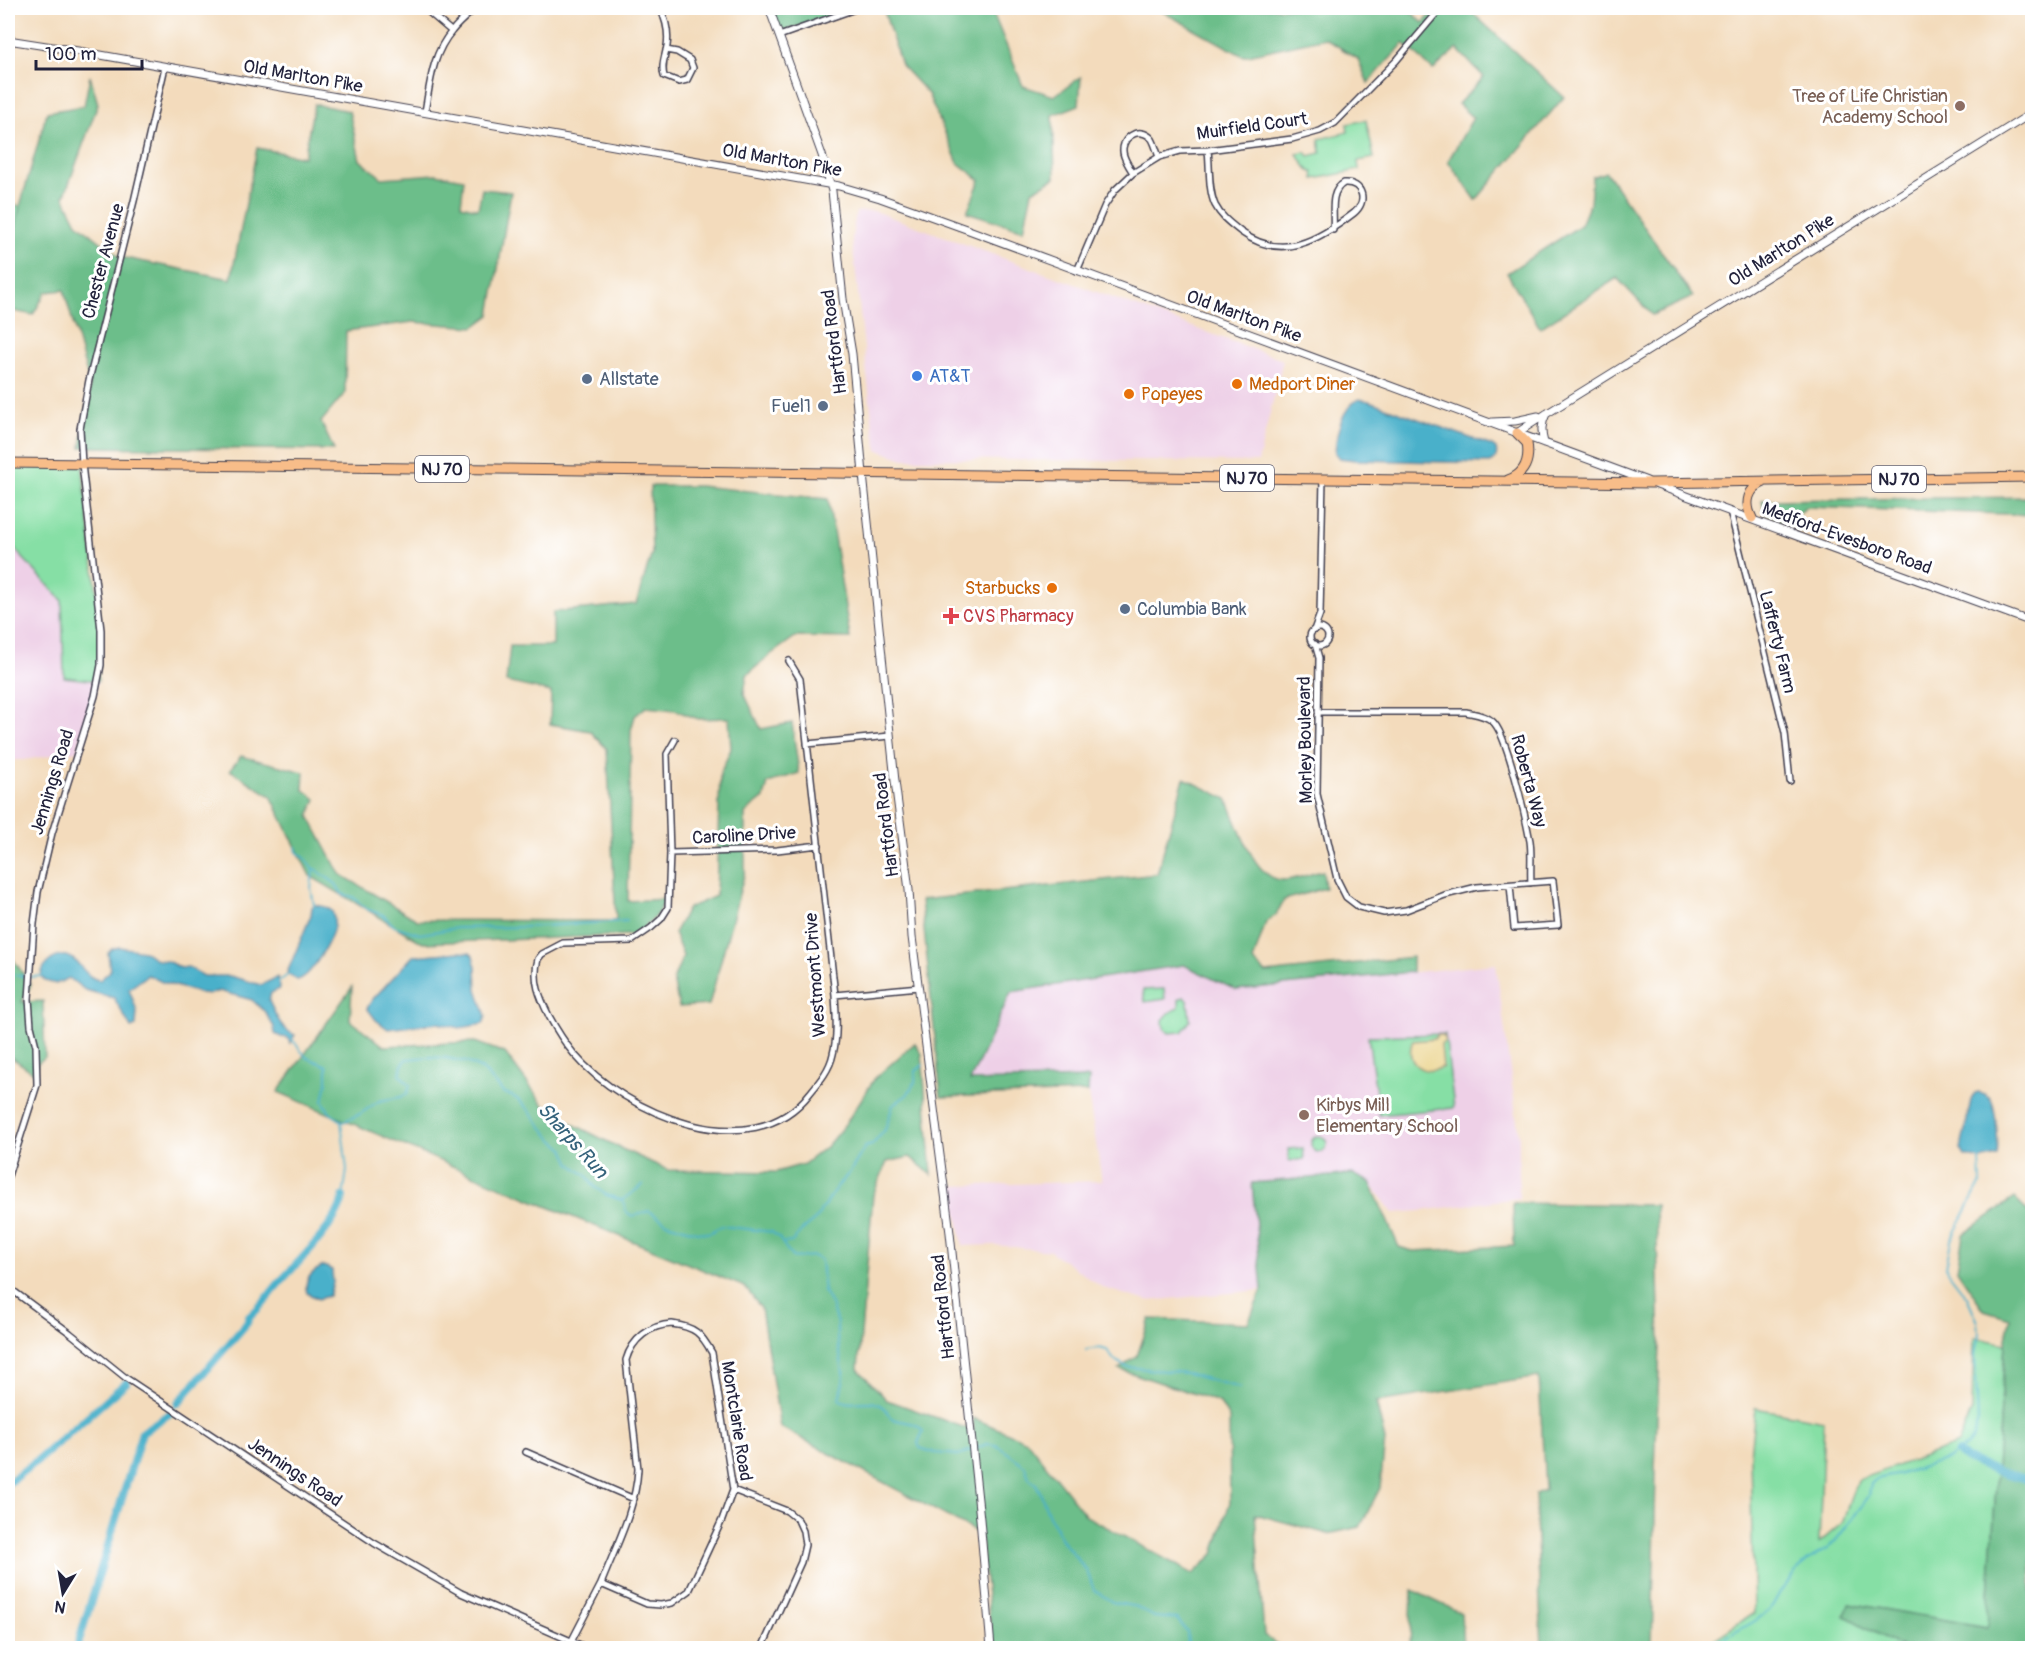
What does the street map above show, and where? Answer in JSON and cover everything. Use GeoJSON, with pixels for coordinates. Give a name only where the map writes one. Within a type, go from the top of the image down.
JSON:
{"type":"FeatureCollection","features":[{"type":"Feature","properties":{"kind":"highway"},"geometry":{"type":"LineString","coordinates":[[1503,481],[1519,475],[1528,460],[1527,443],[1517,433]]}},
{"type":"Feature","properties":{"kind":"highway","name":"NJ 70"},"geometry":{"type":"LineString","coordinates":[[8,463],[1651,483],[2032,477]]}},
{"type":"Feature","properties":{"kind":"highway"},"geometry":{"type":"LineString","coordinates":[[1752,518],[1748,511],[1749,495],[1759,484],[1766,481]]}},
{"type":"Feature","properties":{"kind":"street"},"geometry":{"type":"LineString","coordinates":[[424,8],[451,31]]}},
{"type":"Feature","properties":{"kind":"street"},"geometry":{"type":"LineString","coordinates":[[425,112],[434,64],[444,43],[451,31],[477,8]]}},
{"type":"Feature","properties":{"kind":"street"},"geometry":{"type":"LineString","coordinates":[[660,8],[667,27],[666,50],[662,67],[664,76],[679,82],[687,80],[693,68],[690,60],[677,52],[666,50]]}},
{"type":"Feature","properties":{"kind":"street","name":"Hartford Road"},"geometry":{"type":"LineString","coordinates":[[769,8],[831,184],[843,299],[852,354],[890,736],[950,1233],[992,1648]]}},
{"type":"Feature","properties":{"kind":"street"},"geometry":{"type":"LineString","coordinates":[[779,36],[858,8]]}},
{"type":"Feature","properties":{"kind":"street","name":"Muirfield Court"},"geometry":{"type":"LineString","coordinates":[[1077,271],[1106,205],[1115,190],[1133,173],[1159,157],[1180,151],[1208,150],[1306,137],[1335,123],[1396,61],[1442,8]]}},
{"type":"Feature","properties":{"kind":"street","name":"Old Marlton Pike"},"geometry":{"type":"LineString","coordinates":[[8,40],[831,184],[880,198],[1544,443]]}},
{"type":"Feature","properties":{"kind":"street","name":"Chester Avenue"},"geometry":{"type":"LineString","coordinates":[[82,464],[80,429],[88,380],[165,68]]}},
{"type":"Feature","properties":{"kind":"street","name":"Old Marlton Pike"},"geometry":{"type":"LineString","coordinates":[[1517,433],[2032,113]]}},
{"type":"Feature","properties":{"kind":"street"},"geometry":{"type":"LineString","coordinates":[[1133,173],[1123,155],[1126,138],[1132,134],[1144,134],[1152,140],[1159,157]]}},
{"type":"Feature","properties":{"kind":"street"},"geometry":{"type":"LineString","coordinates":[[1208,150],[1215,204],[1227,222],[1245,235],[1272,245],[1297,246],[1312,241],[1332,230],[1359,209],[1362,202],[1360,190],[1353,184],[1344,183],[1337,190],[1333,201],[1335,217],[1332,230]]}},
{"type":"Feature","properties":{"kind":"street"},"geometry":{"type":"LineString","coordinates":[[1483,421],[1515,421],[1546,414]]}},
{"type":"Feature","properties":{"kind":"street"},"geometry":{"type":"LineString","coordinates":[[1544,443],[1541,428],[1546,414]]}},
{"type":"Feature","properties":{"kind":"street","name":"Medford-Evesboro Road"},"geometry":{"type":"LineString","coordinates":[[1544,443],[2032,622]]}},
{"type":"Feature","properties":{"kind":"street","name":"Jennings Road"},"geometry":{"type":"LineString","coordinates":[[8,1176],[37,1085],[36,1046],[31,1026],[29,999],[38,892],[54,825],[95,696],[101,665],[101,630],[82,464]]}},
{"type":"Feature","properties":{"kind":"street"},"geometry":{"type":"LineString","coordinates":[[1320,615],[1311,638],[1315,644],[1320,646],[1325,644],[1328,638],[1320,615],[1323,479]]}},
{"type":"Feature","properties":{"kind":"street","name":"Lafferty Farm"},"geometry":{"type":"LineString","coordinates":[[1730,510],[1785,733],[1790,781]]}},
{"type":"Feature","properties":{"kind":"street"},"geometry":{"type":"LineString","coordinates":[[1314,630],[1323,629]]}},
{"type":"Feature","properties":{"kind":"street","name":"Morley Boulevard"},"geometry":{"type":"LineString","coordinates":[[1315,644],[1319,658],[1317,794],[1336,879],[1346,897],[1359,907],[1383,913],[1406,910],[1477,887],[1553,881],[1558,925],[1514,928],[1510,885]]}},
{"type":"Feature","properties":{"kind":"street","name":"Morley Boulevard"},"geometry":{"type":"LineString","coordinates":[[1319,658],[1325,644]]}},
{"type":"Feature","properties":{"kind":"street","name":"Westmont Drive"},"geometry":{"type":"LineString","coordinates":[[675,740],[667,754],[670,853],[668,908],[661,919],[632,941],[563,943],[542,954],[538,959],[535,977],[542,1002],[557,1032],[574,1055],[596,1075],[624,1095],[649,1109],[704,1128],[736,1131],[757,1128],[784,1117],[806,1099],[826,1072],[833,1056],[836,1038],[835,995],[800,679],[789,661]]}},
{"type":"Feature","properties":{"kind":"street","name":"Roberta Way"},"geometry":{"type":"LineString","coordinates":[[1318,712],[1466,712],[1494,722],[1500,731],[1509,756],[1525,821],[1530,843],[1531,883]]}},
{"type":"Feature","properties":{"kind":"street"},"geometry":{"type":"LineString","coordinates":[[807,744],[890,736]]}},
{"type":"Feature","properties":{"kind":"street","name":"Caroline Drive"},"geometry":{"type":"LineString","coordinates":[[670,853],[777,850],[819,845]]}},
{"type":"Feature","properties":{"kind":"street"},"geometry":{"type":"LineString","coordinates":[[835,995],[919,987]]}},
{"type":"Feature","properties":{"kind":"street","name":"Jennings Road"},"geometry":{"type":"LineString","coordinates":[[8,1287],[126,1378],[369,1539],[461,1593],[587,1648]]}},
{"type":"Feature","properties":{"kind":"street","name":"Montclarie Road"},"geometry":{"type":"LineString","coordinates":[[571,1642],[601,1584],[634,1499],[638,1469],[626,1360],[629,1349],[639,1337],[662,1324],[685,1326],[697,1331],[712,1353],[733,1490],[722,1520],[689,1591],[681,1598],[661,1605],[647,1604],[601,1584]]}},
{"type":"Feature","properties":{"kind":"street"},"geometry":{"type":"LineString","coordinates":[[526,1452],[634,1499]]}},
{"type":"Feature","properties":{"kind":"street"},"geometry":{"type":"LineString","coordinates":[[733,1490],[787,1511],[798,1520],[803,1531],[805,1545],[801,1562],[762,1648]]}},
{"type":"Feature","properties":{"kind":"shaded area"},"geometry":{"type":"Polygon","coordinates":[[[874,211],[1283,360],[1258,462],[904,459],[878,450],[873,428],[852,239],[856,212],[874,211]]]}},
{"type":"Feature","properties":{"kind":"shaded area"},"geometry":{"type":"Polygon","coordinates":[[[8,463],[98,681],[77,751],[24,760],[8,760],[8,463]]]}},
{"type":"Feature","properties":{"kind":"shaded area","name":"Kirbys Mill Elementary School"},"geometry":{"type":"Polygon","coordinates":[[[1496,964],[1519,1137],[1519,1198],[1393,1213],[1370,1183],[1353,1174],[1252,1183],[1262,1290],[1147,1301],[1103,1288],[1050,1251],[995,1245],[963,1246],[952,1186],[1102,1181],[1088,1092],[1089,1078],[969,1081],[1011,992],[1184,965],[1236,990],[1496,964]]]}},
{"type":"Feature","properties":{"kind":"green space"},"geometry":{"type":"Polygon","coordinates":[[[772,8],[860,8],[780,32],[772,8]]]}},
{"type":"Feature","properties":{"kind":"green space"},"geometry":{"type":"Polygon","coordinates":[[[883,8],[991,8],[1023,86],[1054,96],[1081,77],[1079,105],[1053,115],[1055,178],[1032,191],[1024,230],[967,212],[980,180],[958,163],[928,94],[901,65],[883,8]]]}},
{"type":"Feature","properties":{"kind":"green space"},"geometry":{"type":"Polygon","coordinates":[[[1165,8],[1407,8],[1423,23],[1437,8],[1467,8],[1564,97],[1476,200],[1448,161],[1473,118],[1458,104],[1484,77],[1457,49],[1433,70],[1404,43],[1368,83],[1358,59],[1325,38],[1243,56],[1161,11],[1165,8]]]}},
{"type":"Feature","properties":{"kind":"green space"},"geometry":{"type":"Polygon","coordinates":[[[90,76],[98,104],[64,197],[77,223],[120,257],[231,279],[257,148],[304,157],[314,104],[349,111],[360,160],[382,178],[436,174],[464,179],[461,205],[478,209],[482,189],[511,192],[490,315],[474,327],[413,322],[346,331],[345,393],[321,422],[334,450],[81,447],[90,385],[64,290],[46,292],[33,315],[8,310],[8,263],[20,206],[47,112],[84,106],[90,76]]]}},
{"type":"Feature","properties":{"kind":"green space"},"geometry":{"type":"Polygon","coordinates":[[[1366,120],[1374,158],[1358,161],[1359,170],[1314,179],[1313,172],[1309,171],[1297,154],[1306,152],[1309,156],[1321,153],[1319,139],[1348,132],[1347,124],[1366,120]]]}},
{"type":"Feature","properties":{"kind":"green space"},"geometry":{"type":"Polygon","coordinates":[[[1606,172],[1693,297],[1652,315],[1617,278],[1540,328],[1507,273],[1581,225],[1590,203],[1592,177],[1606,172]]]}},
{"type":"Feature","properties":{"kind":"green space"},"geometry":{"type":"Polygon","coordinates":[[[8,205],[20,206],[8,263],[8,205]]]}},
{"type":"Feature","properties":{"kind":"green space"},"geometry":{"type":"Polygon","coordinates":[[[8,463],[82,464],[101,629],[98,681],[64,677],[62,600],[8,542],[8,463]]]}},
{"type":"Feature","properties":{"kind":"green space"},"geometry":{"type":"Polygon","coordinates":[[[650,486],[699,486],[828,499],[850,638],[795,637],[747,675],[744,693],[761,729],[792,723],[799,773],[768,783],[764,798],[745,813],[745,872],[709,1005],[679,1007],[673,980],[683,956],[674,933],[688,908],[716,896],[720,774],[731,749],[729,718],[698,719],[675,710],[646,707],[635,716],[631,730],[628,901],[665,899],[652,920],[633,935],[423,943],[310,876],[271,796],[230,770],[241,756],[304,772],[303,789],[316,799],[309,816],[340,874],[417,920],[616,921],[607,749],[590,731],[550,724],[551,692],[506,682],[510,646],[553,646],[553,612],[636,604],[652,553],[650,486]]]}},
{"type":"Feature","properties":{"kind":"green space"},"geometry":{"type":"Polygon","coordinates":[[[2032,497],[2032,515],[1806,507],[1795,518],[1802,532],[1764,512],[1762,500],[2032,497]]]}},
{"type":"Feature","properties":{"kind":"green space"},"geometry":{"type":"Polygon","coordinates":[[[1184,778],[1227,799],[1254,860],[1272,877],[1286,880],[1323,871],[1325,888],[1284,900],[1276,915],[1266,922],[1253,961],[1266,973],[1412,957],[1412,972],[1236,990],[1184,965],[1011,992],[970,1081],[1089,1078],[1088,1092],[941,1097],[921,900],[1157,874],[1184,778]]]}},
{"type":"Feature","properties":{"kind":"green space"},"geometry":{"type":"Polygon","coordinates":[[[8,952],[31,985],[22,1002],[43,1001],[45,1057],[37,1064],[37,1075],[8,1055],[8,952]]]}},
{"type":"Feature","properties":{"kind":"green space"},"geometry":{"type":"Polygon","coordinates":[[[352,987],[350,1020],[384,1046],[475,1042],[505,1053],[549,1112],[668,1170],[776,1172],[804,1164],[827,1146],[846,1123],[875,1078],[915,1043],[922,1054],[932,1175],[910,1157],[887,1162],[873,1195],[858,1369],[887,1400],[974,1431],[973,1418],[1027,1441],[1086,1516],[1193,1574],[1214,1554],[1230,1502],[1229,1418],[1219,1402],[1119,1369],[1137,1356],[1150,1319],[1248,1323],[1262,1290],[1252,1183],[1353,1174],[1370,1182],[1399,1247],[1413,1251],[1514,1246],[1513,1203],[1656,1205],[1660,1345],[1652,1648],[1542,1648],[1535,1494],[1545,1490],[1539,1377],[1376,1402],[1385,1440],[1380,1488],[1360,1527],[1328,1534],[1255,1514],[1264,1635],[1282,1648],[993,1648],[980,1534],[780,1427],[761,1308],[745,1287],[541,1204],[278,1092],[352,987]]]}},
{"type":"Feature","properties":{"kind":"green space"},"geometry":{"type":"Polygon","coordinates":[[[1164,989],[1165,999],[1145,1002],[1143,990],[1164,989]]]}},
{"type":"Feature","properties":{"kind":"green space"},"geometry":{"type":"Polygon","coordinates":[[[1184,997],[1188,1002],[1190,1021],[1182,1032],[1169,1033],[1164,1028],[1163,1020],[1179,1007],[1179,999],[1184,997]]]}},
{"type":"Feature","properties":{"kind":"green space"},"geometry":{"type":"Polygon","coordinates":[[[1445,1034],[1454,1108],[1379,1115],[1368,1036],[1445,1034]]]}},
{"type":"Feature","properties":{"kind":"green space"},"geometry":{"type":"Polygon","coordinates":[[[1319,1136],[1327,1144],[1319,1152],[1311,1144],[1319,1136]]]}},
{"type":"Feature","properties":{"kind":"green space"},"geometry":{"type":"Polygon","coordinates":[[[1303,1148],[1304,1159],[1289,1161],[1288,1149],[1303,1148]]]}},
{"type":"Feature","properties":{"kind":"green space"},"geometry":{"type":"Polygon","coordinates":[[[2014,1198],[2032,1216],[2032,1648],[1903,1648],[1845,1616],[1849,1603],[1987,1627],[2005,1344],[2010,1318],[1984,1310],[1957,1270],[1963,1235],[2014,1198]]]}},
{"type":"Feature","properties":{"kind":"green space"},"geometry":{"type":"Polygon","coordinates":[[[1974,1337],[2005,1344],[1987,1628],[1850,1603],[1846,1616],[1903,1648],[1701,1648],[1754,1613],[1750,1456],[1755,1408],[1824,1421],[1819,1543],[1842,1523],[1857,1480],[1958,1444],[1972,1410],[1974,1337]]]}},
{"type":"Feature","properties":{"kind":"green space"},"geometry":{"type":"Polygon","coordinates":[[[1412,1590],[1461,1613],[1463,1648],[1410,1648],[1412,1590]]]}},
{"type":"Feature","properties":{"kind":"sand"},"geometry":{"type":"Polygon","coordinates":[[[1438,1035],[1443,1035],[1445,1038],[1441,1045],[1443,1067],[1429,1070],[1418,1067],[1411,1057],[1413,1041],[1434,1039],[1438,1035]]]}},
{"type":"Feature","properties":{"kind":"water"},"geometry":{"type":"Polygon","coordinates":[[[1359,399],[1492,446],[1496,449],[1496,458],[1489,463],[1339,458],[1335,453],[1341,423],[1348,409],[1359,399]]]}},
{"type":"Feature","properties":{"kind":"water"},"geometry":{"type":"Polygon","coordinates":[[[315,905],[332,911],[334,926],[325,948],[314,965],[303,978],[297,980],[287,973],[311,915],[312,907],[315,905]]]}},
{"type":"Feature","properties":{"kind":"water"},"geometry":{"type":"Polygon","coordinates":[[[119,947],[144,951],[157,960],[167,961],[181,968],[188,967],[204,976],[230,976],[261,985],[278,977],[279,989],[271,993],[269,1001],[282,1025],[295,1035],[290,1043],[288,1038],[275,1034],[274,1027],[265,1012],[252,1000],[219,991],[211,994],[199,993],[162,982],[148,975],[129,989],[137,1011],[136,1026],[131,1028],[114,998],[85,990],[69,978],[56,984],[45,981],[41,976],[44,967],[51,960],[67,956],[93,978],[100,980],[110,971],[108,953],[119,947]]]}},
{"type":"Feature","properties":{"kind":"water"},"geometry":{"type":"Polygon","coordinates":[[[470,953],[473,956],[477,989],[486,1016],[483,1024],[460,1028],[438,1023],[388,1029],[376,1020],[367,1008],[413,956],[470,953]]]}},
{"type":"Feature","properties":{"kind":"water"},"geometry":{"type":"Polygon","coordinates":[[[1979,1092],[1987,1096],[1993,1104],[1998,1144],[1997,1156],[1979,1160],[1965,1156],[1961,1149],[1971,1100],[1975,1093],[1979,1092]]]}},
{"type":"Feature","properties":{"kind":"water"},"geometry":{"type":"Polygon","coordinates":[[[324,1266],[332,1270],[333,1283],[329,1296],[318,1299],[307,1293],[306,1284],[312,1273],[324,1266]]]}},
{"type":"Feature","properties":{"kind":"waterway"},"geometry":{"type":"LineString","coordinates":[[296,847],[297,852],[313,869],[336,884],[342,894],[353,897],[366,909],[383,915],[394,926],[420,934],[457,928],[627,921]]}},
{"type":"Feature","properties":{"kind":"waterway"},"geometry":{"type":"LineString","coordinates":[[313,870],[311,888],[314,905]]}},
{"type":"Feature","properties":{"kind":"waterway","name":"Sharps Run"},"geometry":{"type":"LineString","coordinates":[[8,974],[43,976]]}},
{"type":"Feature","properties":{"kind":"waterway"},"geometry":{"type":"LineString","coordinates":[[277,983],[289,974]]}},
{"type":"Feature","properties":{"kind":"waterway","name":"Sharps Run"},"geometry":{"type":"LineString","coordinates":[[292,1039],[306,1057],[327,1066],[327,1082],[323,1101],[330,1113],[343,1122],[379,1101],[407,1094],[410,1085],[400,1075],[402,1065],[407,1059],[446,1058],[466,1062],[482,1069],[503,1092],[516,1098],[527,1108],[550,1137],[564,1149],[571,1164],[587,1176],[595,1187],[606,1195],[622,1200]]}},
{"type":"Feature","properties":{"kind":"waterway"},"geometry":{"type":"LineString","coordinates":[[783,1243],[792,1242],[818,1217],[821,1209],[850,1172],[865,1147],[872,1145],[885,1130],[893,1105],[907,1095],[915,1082],[916,1071],[923,1065]]}},
{"type":"Feature","properties":{"kind":"waterway"},"geometry":{"type":"LineString","coordinates":[[341,1121],[347,1170],[343,1197]]}},
{"type":"Feature","properties":{"kind":"waterway"},"geometry":{"type":"LineString","coordinates":[[1707,1648],[1770,1610],[1780,1592],[1806,1561],[1827,1549],[1837,1539],[1869,1496],[1871,1484],[1876,1479],[1901,1474],[1950,1458],[1967,1446],[1972,1439],[1978,1421],[1975,1354],[1979,1333],[1978,1322],[1967,1297],[1946,1267],[1951,1240],[1981,1182],[1980,1160]]}},
{"type":"Feature","properties":{"kind":"waterway"},"geometry":{"type":"LineString","coordinates":[[622,1200],[643,1185]]}},
{"type":"Feature","properties":{"kind":"waterway"},"geometry":{"type":"LineString","coordinates":[[178,1403],[247,1323],[249,1317],[317,1242],[334,1218],[343,1197]]}},
{"type":"Feature","properties":{"kind":"waterway","name":"Sharps Run"},"geometry":{"type":"LineString","coordinates":[[622,1200],[625,1204],[625,1211],[632,1216],[649,1211],[667,1223],[697,1232],[709,1233],[722,1226],[772,1232],[792,1257],[810,1256],[821,1260],[824,1292],[831,1304],[837,1324],[844,1378],[839,1399],[849,1403],[867,1402],[880,1405],[892,1418],[919,1426],[923,1431],[918,1443],[920,1448],[935,1453],[959,1455],[987,1444],[996,1445],[1008,1453],[1025,1466],[1029,1478],[1036,1484],[1041,1494],[1060,1538],[1087,1571],[1094,1590],[1112,1602],[1137,1607],[1154,1617],[1177,1619],[1187,1631],[1188,1648]]}},
{"type":"Feature","properties":{"kind":"waterway"},"geometry":{"type":"LineString","coordinates":[[1086,1350],[1098,1348],[1107,1350],[1114,1360],[1127,1367],[1186,1373],[1240,1388]]}},
{"type":"Feature","properties":{"kind":"waterway"},"geometry":{"type":"LineString","coordinates":[[8,1483],[127,1382]]}},
{"type":"Feature","properties":{"kind":"waterway"},"geometry":{"type":"LineString","coordinates":[[169,1414],[178,1403]]}},
{"type":"Feature","properties":{"kind":"waterway"},"geometry":{"type":"LineString","coordinates":[[77,1648],[142,1432],[169,1414]]}},
{"type":"Feature","properties":{"kind":"waterway"},"geometry":{"type":"LineString","coordinates":[[1958,1453],[1983,1466],[2032,1481]]}},
{"type":"Feature","properties":{"kind":"place","name":"Tree of Life Christian Academy School"},"geometry":{"type":"Point","coordinates":[1960,106]}},
{"type":"Feature","properties":{"kind":"place","name":"AT&T"},"geometry":{"type":"Point","coordinates":[917,376]}},
{"type":"Feature","properties":{"kind":"place","name":"Allstate"},"geometry":{"type":"Point","coordinates":[587,379]}},
{"type":"Feature","properties":{"kind":"place","name":"Medport Diner"},"geometry":{"type":"Point","coordinates":[1237,384]}},
{"type":"Feature","properties":{"kind":"place","name":"Popeyes"},"geometry":{"type":"Point","coordinates":[1129,394]}},
{"type":"Feature","properties":{"kind":"place","name":"Fuel1"},"geometry":{"type":"Point","coordinates":[823,406]}},
{"type":"Feature","properties":{"kind":"place","name":"Starbucks"},"geometry":{"type":"Point","coordinates":[1052,588]}},
{"type":"Feature","properties":{"kind":"place","name":"Columbia Bank"},"geometry":{"type":"Point","coordinates":[1125,609]}},
{"type":"Feature","properties":{"kind":"place","name":"CVS Pharmacy"},"geometry":{"type":"Point","coordinates":[951,616]}},
{"type":"Feature","properties":{"kind":"place","name":"Kirbys Mill Elementary School"},"geometry":{"type":"Point","coordinates":[1304,1115]}}]}
